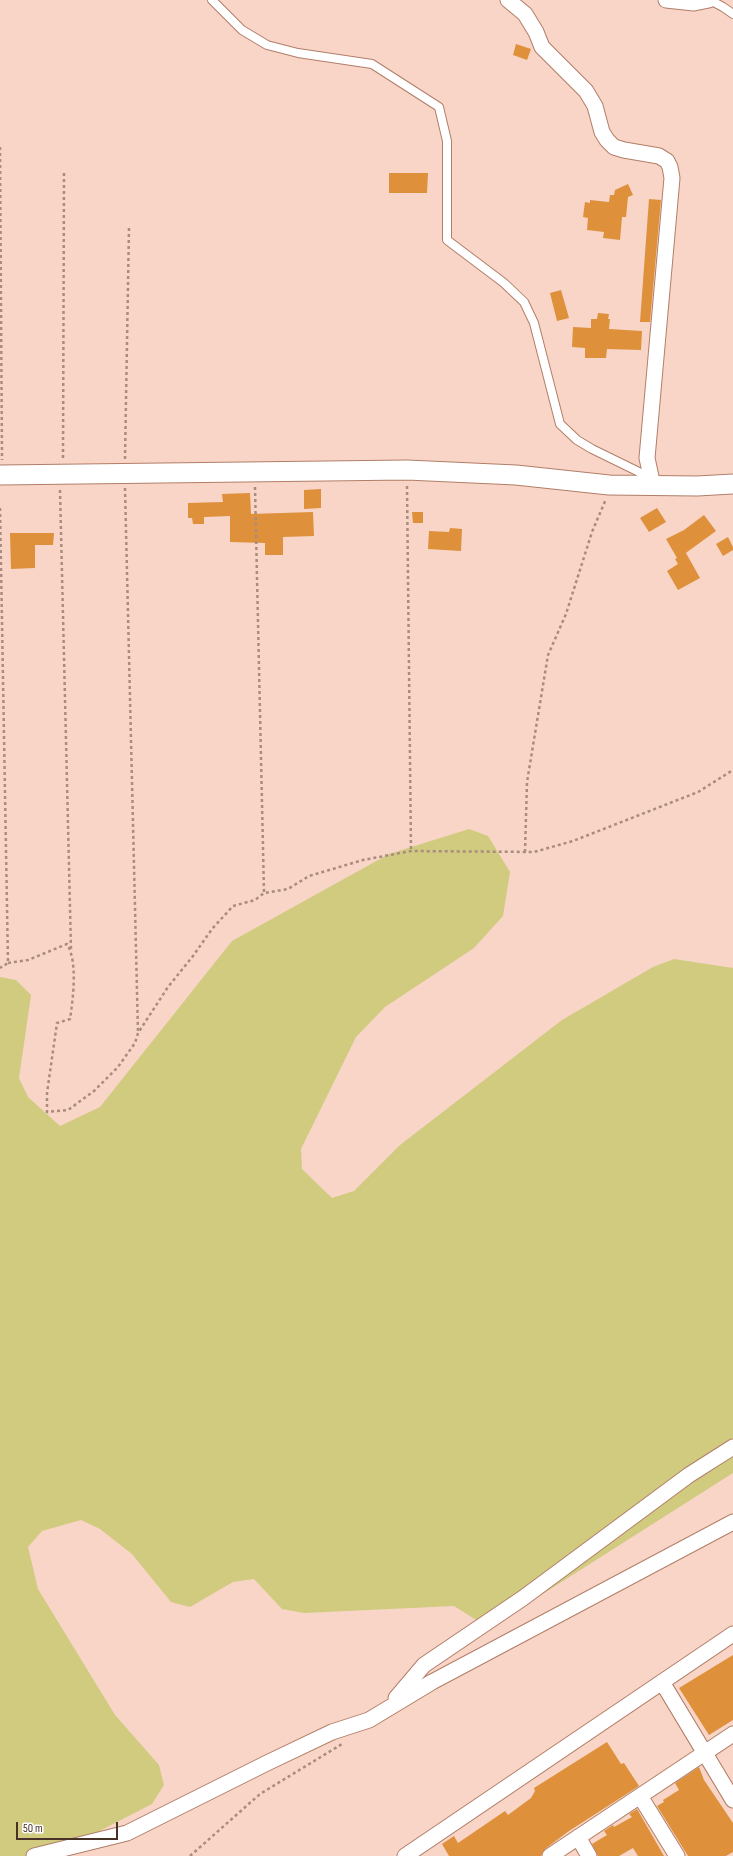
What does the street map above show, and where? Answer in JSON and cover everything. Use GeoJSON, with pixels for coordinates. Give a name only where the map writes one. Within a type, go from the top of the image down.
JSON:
{"type":"FeatureCollection","features":[{"type":"Feature","properties":{"kind":"street"},"geometry":{"type":"LineString","coordinates":[[508,0],[525,14],[536,32],[542,47],[586,91],[595,106],[602,132],[607,140],[614,147],[659,156],[667,161],[670,167],[671,186],[647,458],[653,486]]}},
{"type":"Feature","properties":{"kind":"street"},"geometry":{"type":"LineString","coordinates":[[666,0],[694,3],[710,0]]}},
{"type":"Feature","properties":{"kind":"street"},"geometry":{"type":"LineString","coordinates":[[1,475],[61,473],[407,470],[516,475],[609,485],[697,486],[733,484]]}},
{"type":"Feature","properties":{"kind":"street"},"geometry":{"type":"LineString","coordinates":[[389,1707],[424,1665],[529,1594],[689,1475],[733,1447]]}},
{"type":"Feature","properties":{"kind":"street"},"geometry":{"type":"LineString","coordinates":[[34,1856],[127,1833],[332,1732],[369,1720],[432,1682],[733,1522]]}},
{"type":"Feature","properties":{"kind":"street"},"geometry":{"type":"LineString","coordinates":[[411,1854],[733,1634]]}},
{"type":"Feature","properties":{"kind":"street"},"geometry":{"type":"LineString","coordinates":[[662,1682],[733,1800]]}},
{"type":"Feature","properties":{"kind":"street"},"geometry":{"type":"LineString","coordinates":[[550,1856],[733,1734]]}},
{"type":"Feature","properties":{"kind":"street"},"geometry":{"type":"LineString","coordinates":[[640,1796],[677,1856]]}},
{"type":"Feature","properties":{"kind":"street"},"geometry":{"type":"LineString","coordinates":[[578,1837],[589,1856]]}},
{"type":"Feature","properties":{"kind":"lane"},"geometry":{"type":"LineString","coordinates":[[212,0],[242,30],[267,45],[298,53],[372,64],[439,107],[448,141],[447,240],[504,283],[524,302],[534,323],[560,424],[577,440],[639,472],[653,486]]}},
{"type":"Feature","properties":{"kind":"lane"},"geometry":{"type":"LineString","coordinates":[[710,0],[724,6],[733,14]]}},
{"type":"Feature","properties":{"kind":"path"},"geometry":{"type":"LineString","coordinates":[[0,147],[1,475]]}},
{"type":"Feature","properties":{"kind":"path"},"geometry":{"type":"LineString","coordinates":[[64,173],[61,473],[71,950],[74,981],[70,1019],[58,1022],[47,1093],[47,1112],[68,1110],[94,1091],[118,1067],[136,1043],[138,1033],[125,473],[129,227]]}},
{"type":"Feature","properties":{"kind":"path"},"geometry":{"type":"LineString","coordinates":[[407,470],[411,851]]}},
{"type":"Feature","properties":{"kind":"path"},"geometry":{"type":"LineString","coordinates":[[254,472],[264,893]]}},
{"type":"Feature","properties":{"kind":"path"},"geometry":{"type":"LineString","coordinates":[[525,852],[527,782],[548,655],[566,614],[592,532],[606,499],[609,485]]}},
{"type":"Feature","properties":{"kind":"path"},"geometry":{"type":"LineString","coordinates":[[0,508],[8,963]]}},
{"type":"Feature","properties":{"kind":"path"},"geometry":{"type":"LineString","coordinates":[[138,1033],[168,986],[193,956],[212,929],[233,906],[255,900],[264,893],[288,888],[309,876],[363,860],[411,851],[534,852],[573,841],[698,792],[733,770]]}},
{"type":"Feature","properties":{"kind":"path"},"geometry":{"type":"LineString","coordinates":[[0,968],[8,963],[28,960],[67,944],[71,950]]}},
{"type":"Feature","properties":{"kind":"path"},"geometry":{"type":"LineString","coordinates":[[190,1856],[260,1794],[301,1770],[348,1739]]}},
{"type":"Feature","properties":{"kind":"shaded area"},"geometry":{"type":"Polygon","coordinates":[[[469,829],[488,836],[510,872],[503,916],[474,948],[385,1007],[356,1037],[301,1149],[302,1169],[332,1198],[354,1191],[400,1145],[562,1020],[653,967],[674,959],[733,968],[733,1473],[489,1628],[454,1606],[304,1613],[282,1609],[254,1579],[233,1582],[190,1607],[171,1602],[132,1554],[100,1529],[81,1520],[42,1531],[28,1547],[38,1589],[115,1715],[159,1765],[164,1785],[152,1804],[51,1856],[0,1856],[0,977],[16,980],[31,995],[19,1078],[28,1097],[60,1126],[100,1107],[232,941],[389,854],[469,829]]]}},
{"type":"Feature","properties":{"kind":"building"},"geometry":{"type":"Polygon","coordinates":[[[516,44],[531,49],[527,60],[513,55],[516,44]]]}},
{"type":"Feature","properties":{"kind":"building"},"geometry":{"type":"Polygon","coordinates":[[[389,173],[428,173],[427,193],[389,193],[389,173]]]}},
{"type":"Feature","properties":{"kind":"building"},"geometry":{"type":"Polygon","coordinates":[[[628,184],[633,195],[628,197],[626,217],[622,217],[620,240],[603,238],[604,232],[587,230],[588,218],[583,217],[585,202],[590,203],[590,200],[609,202],[610,195],[614,195],[615,190],[628,184]]]}},
{"type":"Feature","properties":{"kind":"building"},"geometry":{"type":"Polygon","coordinates":[[[649,199],[661,200],[650,322],[640,322],[649,199]]]}},
{"type":"Feature","properties":{"kind":"building"},"geometry":{"type":"Polygon","coordinates":[[[561,290],[569,318],[557,321],[550,293],[561,290]]]}},
{"type":"Feature","properties":{"kind":"building"},"geometry":{"type":"Polygon","coordinates":[[[598,313],[609,314],[609,329],[642,331],[641,350],[607,349],[606,358],[585,358],[585,348],[572,347],[573,327],[591,328],[591,319],[597,319],[598,313]]]}},
{"type":"Feature","properties":{"kind":"building"},"geometry":{"type":"Polygon","coordinates":[[[321,489],[321,508],[304,509],[304,490],[321,489]]]}},
{"type":"Feature","properties":{"kind":"building"},"geometry":{"type":"Polygon","coordinates":[[[250,493],[251,514],[313,512],[314,536],[283,537],[283,555],[265,555],[265,543],[230,542],[230,516],[204,517],[204,524],[193,524],[192,518],[188,518],[188,503],[223,502],[222,494],[250,493]]]}},
{"type":"Feature","properties":{"kind":"building"},"geometry":{"type":"Polygon","coordinates":[[[657,508],[666,522],[649,532],[640,518],[657,508]]]}},
{"type":"Feature","properties":{"kind":"building"},"geometry":{"type":"Polygon","coordinates":[[[412,512],[423,512],[423,523],[413,523],[412,512]]]}},
{"type":"Feature","properties":{"kind":"building"},"geometry":{"type":"Polygon","coordinates":[[[704,515],[716,531],[683,555],[686,553],[700,578],[678,590],[667,571],[678,564],[675,559],[677,558],[666,539],[684,530],[704,515]]]}},
{"type":"Feature","properties":{"kind":"building"},"geometry":{"type":"Polygon","coordinates":[[[450,528],[462,529],[461,551],[428,549],[429,531],[449,532],[450,528]]]}},
{"type":"Feature","properties":{"kind":"building"},"geometry":{"type":"Polygon","coordinates":[[[10,533],[54,533],[53,545],[35,545],[35,568],[11,569],[10,533]]]}},
{"type":"Feature","properties":{"kind":"building"},"geometry":{"type":"Polygon","coordinates":[[[728,537],[733,550],[723,556],[716,544],[728,537]]]}},
{"type":"Feature","properties":{"kind":"building"},"geometry":{"type":"Polygon","coordinates":[[[733,1655],[733,1720],[709,1735],[679,1688],[733,1655]]]}},
{"type":"Feature","properties":{"kind":"building"},"geometry":{"type":"Polygon","coordinates":[[[607,1742],[621,1764],[624,1763],[639,1786],[569,1831],[545,1849],[541,1856],[449,1856],[442,1844],[454,1836],[458,1843],[505,1811],[508,1815],[531,1798],[535,1791],[534,1788],[607,1742]]]}},
{"type":"Feature","properties":{"kind":"building"},"geometry":{"type":"Polygon","coordinates":[[[699,1767],[704,1780],[733,1823],[733,1852],[726,1856],[688,1856],[657,1806],[664,1802],[663,1800],[679,1790],[675,1783],[699,1767]]]}},
{"type":"Feature","properties":{"kind":"building"},"geometry":{"type":"Polygon","coordinates":[[[637,1809],[664,1856],[638,1856],[633,1848],[619,1856],[598,1856],[592,1844],[607,1835],[604,1831],[613,1825],[614,1827],[632,1817],[629,1814],[637,1809]]]}}]}
